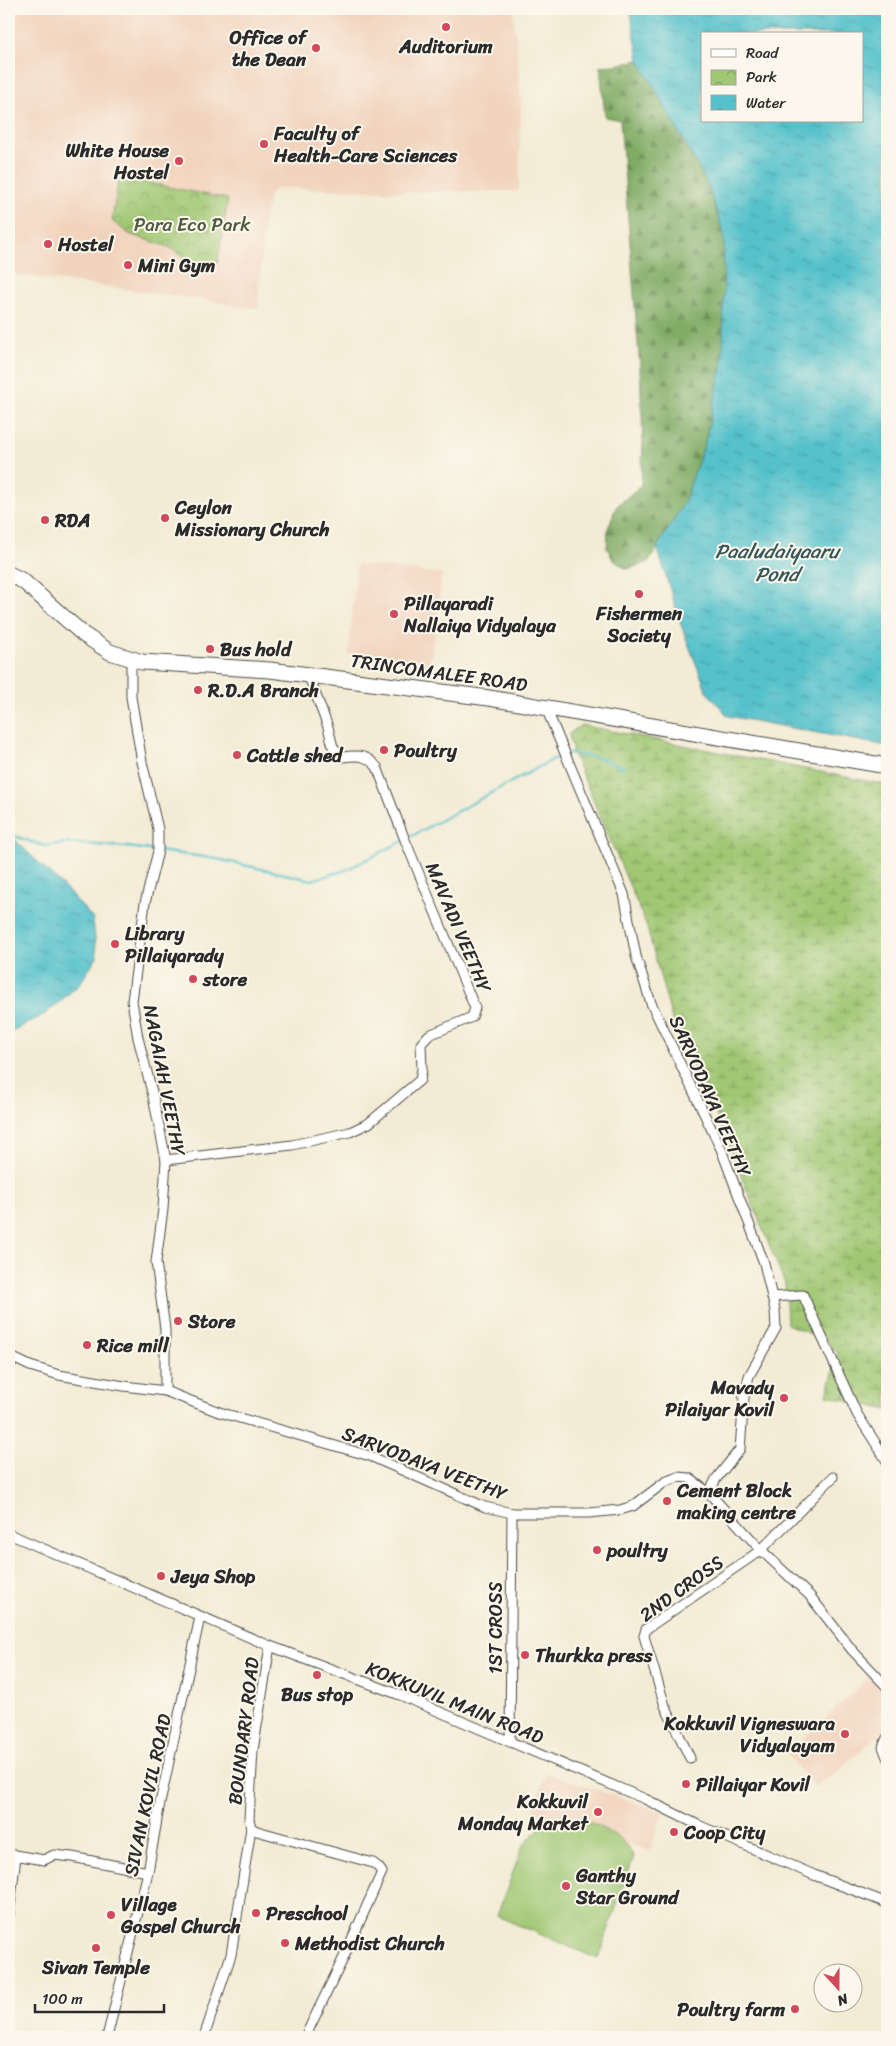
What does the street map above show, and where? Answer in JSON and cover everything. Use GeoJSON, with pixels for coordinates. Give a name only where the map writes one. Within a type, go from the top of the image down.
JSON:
{"type":"FeatureCollection","features":[{"type":"Feature","properties":{"kind":"highway","name":"TRINCOMALEE ROAD"},"geometry":{"type":"LineString","coordinates":[[9,574],[23,581],[84,635],[110,652],[142,662],[308,674],[489,698],[887,766]]}},
{"type":"Feature","properties":{"kind":"street","name":"NAGAIAH VEETHY"},"geometry":{"type":"LineString","coordinates":[[132,659],[131,697],[142,762],[158,829],[158,851],[145,903],[132,1002],[138,1038],[152,1092],[166,1160],[163,1209],[156,1262],[166,1329],[165,1391]]}},
{"type":"Feature","properties":{"kind":"street","name":"MAVADI VEETHY"},"geometry":{"type":"LineString","coordinates":[[166,1160],[292,1144],[350,1132],[369,1124],[420,1080],[422,1069],[421,1044],[429,1035],[472,1017],[475,1008],[405,840],[377,767],[371,759],[360,755],[343,757],[333,747],[328,727],[308,674]]}},
{"type":"Feature","properties":{"kind":"street","name":"SARVODAYA VEETHY"},"geometry":{"type":"LineString","coordinates":[[546,708],[624,894],[636,956],[651,1003],[720,1149],[764,1262],[772,1297],[776,1328],[749,1376],[744,1396],[740,1449],[716,1479],[709,1493]]}},
{"type":"Feature","properties":{"kind":"street"},"geometry":{"type":"LineString","coordinates":[[772,1297],[804,1295],[857,1414],[887,1461]]}},
{"type":"Feature","properties":{"kind":"street","name":"SARVODAYA VEETHY"},"geometry":{"type":"LineString","coordinates":[[9,1356],[30,1366],[59,1375],[165,1391],[218,1412],[370,1456],[485,1507],[512,1513],[589,1513],[620,1510],[633,1506],[666,1482],[678,1477],[689,1478],[709,1493],[761,1550],[810,1596],[852,1650],[887,1687]]}},
{"type":"Feature","properties":{"kind":"street","name":"2ND CROSS"},"geometry":{"type":"LineString","coordinates":[[690,1758],[664,1706],[646,1645],[644,1636],[646,1629],[761,1550],[833,1477]]}},
{"type":"Feature","properties":{"kind":"street","name":"1ST CROSS"},"geometry":{"type":"LineString","coordinates":[[510,1742],[512,1513]]}},
{"type":"Feature","properties":{"kind":"street","name":"KOKKUVIL MAIN ROAD"},"geometry":{"type":"LineString","coordinates":[[9,1534],[270,1646],[400,1695],[645,1799],[698,1826],[814,1875],[887,1903]]}},
{"type":"Feature","properties":{"kind":"street","name":"SIVAN KOVIL ROAD"},"geometry":{"type":"LineString","coordinates":[[107,2037],[148,1872],[159,1808],[200,1617]]}},
{"type":"Feature","properties":{"kind":"street","name":"BOUNDARY ROAD"},"geometry":{"type":"LineString","coordinates":[[270,1646],[253,1750],[249,1819],[251,1828],[373,1863],[382,1872],[305,2037]]}},
{"type":"Feature","properties":{"kind":"street"},"geometry":{"type":"LineString","coordinates":[[887,1738],[883,1746],[887,1756]]}},
{"type":"Feature","properties":{"kind":"street"},"geometry":{"type":"LineString","coordinates":[[204,2037],[231,1955],[251,1828]]}},
{"type":"Feature","properties":{"kind":"street"},"geometry":{"type":"LineString","coordinates":[[9,1914],[12,1855],[44,1860],[54,1855],[72,1857],[148,1872]]}},
{"type":"Feature","properties":{"kind":"shaded area","name":"Faculty of Health-Care Sciences"},"geometry":{"type":"Polygon","coordinates":[[[9,9],[513,9],[521,99],[519,191],[419,192],[284,188],[274,190],[269,196],[264,218],[258,308],[9,274],[9,9]]]}},
{"type":"Feature","properties":{"kind":"shaded area","name":"Pillayaradi Nallaiya Vidyalaya"},"geometry":{"type":"Polygon","coordinates":[[[357,564],[442,574],[430,666],[348,654],[357,564]]]}},
{"type":"Feature","properties":{"kind":"shaded area","name":"Kokkuvil Vigneswara Vidyalayam"},"geometry":{"type":"Polygon","coordinates":[[[871,1676],[887,1694],[887,1728],[838,1771],[815,1787],[786,1753],[871,1676]]]}},
{"type":"Feature","properties":{"kind":"shaded area","name":"Kokkuvil Monday Market"},"geometry":{"type":"Polygon","coordinates":[[[546,1773],[663,1812],[650,1851],[533,1812],[546,1773]]]}},
{"type":"Feature","properties":{"kind":"green space"},"geometry":{"type":"Polygon","coordinates":[[[639,60],[707,183],[724,234],[726,281],[723,362],[705,442],[684,503],[649,562],[627,569],[613,560],[607,548],[608,528],[616,507],[641,485],[643,442],[640,369],[620,120],[605,117],[600,66],[639,60]]]}},
{"type":"Feature","properties":{"kind":"green space","name":"Para Eco Park"},"geometry":{"type":"Polygon","coordinates":[[[119,177],[228,199],[217,265],[195,265],[169,247],[129,234],[112,221],[119,177]]]}},
{"type":"Feature","properties":{"kind":"green space"},"geometry":{"type":"Polygon","coordinates":[[[581,725],[887,785],[887,1177],[884,1177],[881,1220],[887,1235],[887,1410],[827,1395],[838,1354],[827,1341],[787,1324],[785,1284],[708,1094],[676,1034],[646,924],[573,753],[569,734],[581,725]]]}},
{"type":"Feature","properties":{"kind":"green space","name":"Ganthy Star Ground"},"geometry":{"type":"Polygon","coordinates":[[[592,1823],[620,1838],[634,1856],[598,1959],[497,1916],[523,1845],[543,1825],[592,1823]]]}},
{"type":"Feature","properties":{"kind":"water","name":"Paaludaiyaaru Pond"},"geometry":{"type":"Polygon","coordinates":[[[630,9],[887,9],[887,746],[728,716],[707,692],[681,625],[657,547],[684,503],[705,442],[723,362],[724,234],[707,183],[639,60],[630,9]]]}},
{"type":"Feature","properties":{"kind":"water"},"geometry":{"type":"Polygon","coordinates":[[[9,834],[71,894],[93,919],[97,957],[79,985],[45,1014],[9,1033],[9,834]]]}},
{"type":"Feature","properties":{"kind":"water"},"geometry":{"type":"Polygon","coordinates":[[[884,1177],[887,1177],[887,1235],[881,1220],[884,1177]]]}},
{"type":"Feature","properties":{"kind":"waterway"},"geometry":{"type":"LineString","coordinates":[[568,753],[595,757],[623,767]]}},
{"type":"Feature","properties":{"kind":"waterway"},"geometry":{"type":"LineString","coordinates":[[408,838],[563,754]]}},
{"type":"Feature","properties":{"kind":"waterway"},"geometry":{"type":"LineString","coordinates":[[11,835],[44,846],[68,843],[127,847],[212,858],[312,880],[346,870],[403,841]]}},
{"type":"Feature","properties":{"kind":"place","name":"Auditorium"},"geometry":{"type":"Point","coordinates":[446,27]}},
{"type":"Feature","properties":{"kind":"place","name":"Office of the Dean"},"geometry":{"type":"Point","coordinates":[316,48]}},
{"type":"Feature","properties":{"kind":"place","name":"Faculty of Health-Care Sciences"},"geometry":{"type":"Point","coordinates":[264,144]}},
{"type":"Feature","properties":{"kind":"place","name":"White House Hostel"},"geometry":{"type":"Point","coordinates":[179,161]}},
{"type":"Feature","properties":{"kind":"place","name":"Hostel"},"geometry":{"type":"Point","coordinates":[48,244]}},
{"type":"Feature","properties":{"kind":"place","name":"Mini Gym"},"geometry":{"type":"Point","coordinates":[128,265]}},
{"type":"Feature","properties":{"kind":"place","name":"Ceylon Missionary Church"},"geometry":{"type":"Point","coordinates":[165,518]}},
{"type":"Feature","properties":{"kind":"place","name":"RDA"},"geometry":{"type":"Point","coordinates":[45,520]}},
{"type":"Feature","properties":{"kind":"place","name":"Fishermen Society"},"geometry":{"type":"Point","coordinates":[639,594]}},
{"type":"Feature","properties":{"kind":"place","name":"Pillayaradi Nallaiya Vidyalaya"},"geometry":{"type":"Point","coordinates":[394,614]}},
{"type":"Feature","properties":{"kind":"place","name":"Bus hold"},"geometry":{"type":"Point","coordinates":[210,649]}},
{"type":"Feature","properties":{"kind":"place","name":"R.D.A Branch"},"geometry":{"type":"Point","coordinates":[198,690]}},
{"type":"Feature","properties":{"kind":"place","name":"Poultry"},"geometry":{"type":"Point","coordinates":[384,750]}},
{"type":"Feature","properties":{"kind":"place","name":"Cattle shed"},"geometry":{"type":"Point","coordinates":[237,755]}},
{"type":"Feature","properties":{"kind":"place","name":"Library Pillaiyarady"},"geometry":{"type":"Point","coordinates":[115,944]}},
{"type":"Feature","properties":{"kind":"place","name":"store"},"geometry":{"type":"Point","coordinates":[193,979]}},
{"type":"Feature","properties":{"kind":"place","name":"Store"},"geometry":{"type":"Point","coordinates":[178,1321]}},
{"type":"Feature","properties":{"kind":"place","name":"Rice mill"},"geometry":{"type":"Point","coordinates":[87,1345]}},
{"type":"Feature","properties":{"kind":"place","name":"Mavady Pilaiyar Kovil"},"geometry":{"type":"Point","coordinates":[784,1398]}},
{"type":"Feature","properties":{"kind":"place","name":"Cement Block making centre"},"geometry":{"type":"Point","coordinates":[667,1501]}},
{"type":"Feature","properties":{"kind":"place","name":"poultry"},"geometry":{"type":"Point","coordinates":[597,1550]}},
{"type":"Feature","properties":{"kind":"place","name":"Jeya Shop"},"geometry":{"type":"Point","coordinates":[161,1576]}},
{"type":"Feature","properties":{"kind":"place","name":"Thurkka press"},"geometry":{"type":"Point","coordinates":[525,1655]}},
{"type":"Feature","properties":{"kind":"place","name":"Bus stop"},"geometry":{"type":"Point","coordinates":[317,1675]}},
{"type":"Feature","properties":{"kind":"place","name":"Kokkuvil Vigneswara Vidyalayam"},"geometry":{"type":"Point","coordinates":[845,1734]}},
{"type":"Feature","properties":{"kind":"place","name":"Pillaiyar Kovil"},"geometry":{"type":"Point","coordinates":[686,1784]}},
{"type":"Feature","properties":{"kind":"place","name":"Kokkuvil Monday Market"},"geometry":{"type":"Point","coordinates":[598,1812]}},
{"type":"Feature","properties":{"kind":"place","name":"Coop City"},"geometry":{"type":"Point","coordinates":[674,1832]}},
{"type":"Feature","properties":{"kind":"place","name":"Ganthy Star Ground"},"geometry":{"type":"Point","coordinates":[566,1886]}},
{"type":"Feature","properties":{"kind":"place","name":"Preschool"},"geometry":{"type":"Point","coordinates":[256,1913]}},
{"type":"Feature","properties":{"kind":"place","name":"Village Gospel Church"},"geometry":{"type":"Point","coordinates":[111,1915]}},
{"type":"Feature","properties":{"kind":"place","name":"Methodist Church"},"geometry":{"type":"Point","coordinates":[285,1943]}},
{"type":"Feature","properties":{"kind":"place","name":"Sivan Temple"},"geometry":{"type":"Point","coordinates":[96,1948]}},
{"type":"Feature","properties":{"kind":"place","name":"Poultry farm"},"geometry":{"type":"Point","coordinates":[795,2009]}}]}
